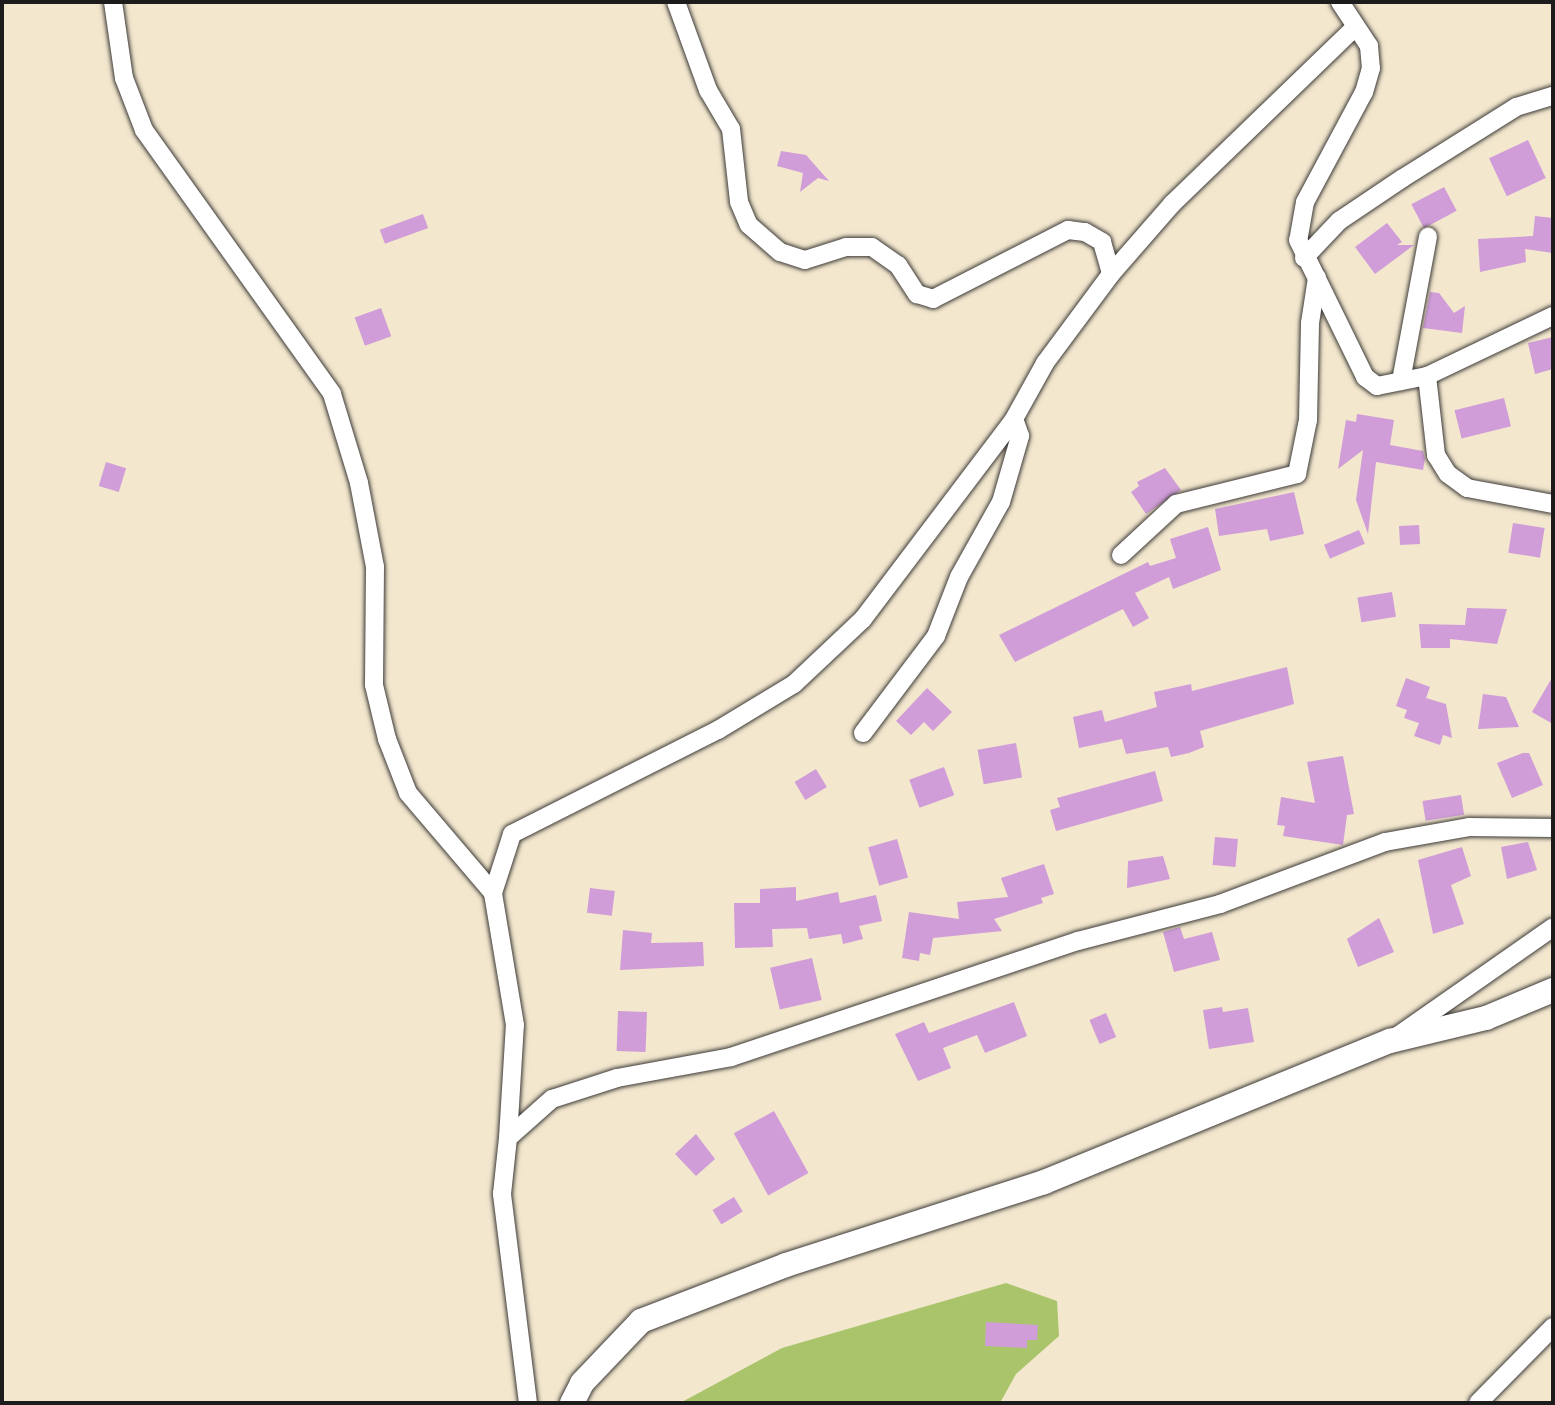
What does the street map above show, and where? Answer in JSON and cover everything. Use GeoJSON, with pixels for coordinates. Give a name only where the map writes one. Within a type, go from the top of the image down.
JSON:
{"type":"FeatureCollection","features":[{"type":"Feature","properties":{"kind":"street"},"geometry":{"type":"LineString","coordinates":[[113,2],[124,78],[144,130],[332,394],[359,483],[375,567],[374,685],[387,739],[408,793],[493,893]]}},
{"type":"Feature","properties":{"kind":"street"},"geometry":{"type":"LineString","coordinates":[[676,2],[708,90],[731,129],[739,202],[749,225],[780,252],[805,260],[846,247],[872,247],[898,265],[917,294],[933,299],[1068,230],[1085,232],[1102,242],[1111,274]]}},
{"type":"Feature","properties":{"kind":"street"},"geometry":{"type":"LineString","coordinates":[[1340,2],[1369,46],[1371,68],[1364,92],[1305,202],[1298,240],[1304,258],[1317,278],[1365,377],[1377,386],[1427,376],[1553,316]]}},
{"type":"Feature","properties":{"kind":"street"},"geometry":{"type":"LineString","coordinates":[[528,1403],[502,1194],[515,1025],[493,893],[512,834],[718,730],[794,684],[863,619],[1014,419],[1045,363],[1111,274],[1172,204],[1355,27]]}},
{"type":"Feature","properties":{"kind":"street"},"geometry":{"type":"LineString","coordinates":[[1304,258],[1339,221],[1403,178],[1516,107],[1553,96]]}},
{"type":"Feature","properties":{"kind":"street"},"geometry":{"type":"LineString","coordinates":[[1401,381],[1428,237]]}},
{"type":"Feature","properties":{"kind":"street"},"geometry":{"type":"LineString","coordinates":[[1121,555],[1176,504],[1297,474],[1308,420],[1310,323],[1317,278]]}},
{"type":"Feature","properties":{"kind":"street"},"geometry":{"type":"LineString","coordinates":[[1427,376],[1436,455],[1448,474],[1467,488],[1553,504]]}},
{"type":"Feature","properties":{"kind":"street"},"geometry":{"type":"LineString","coordinates":[[863,733],[936,636],[959,577],[1001,502],[1020,436],[1014,419]]}},
{"type":"Feature","properties":{"kind":"street"},"geometry":{"type":"LineString","coordinates":[[508,1138],[552,1099],[617,1078],[731,1057],[1078,941],[1220,904],[1385,842],[1469,827],[1553,828]]}},
{"type":"Feature","properties":{"kind":"street"},"geometry":{"type":"LineString","coordinates":[[1390,1041],[1553,927]]}},
{"type":"Feature","properties":{"kind":"street"},"geometry":{"type":"LineString","coordinates":[[572,1403],[582,1383],[641,1321],[786,1265],[1044,1182],[1390,1041],[1486,1018],[1553,990]]}},
{"type":"Feature","properties":{"kind":"street"},"geometry":{"type":"LineString","coordinates":[[1478,1403],[1553,1327]]}},
{"type":"Feature","properties":{"kind":"green space"},"geometry":{"type":"Polygon","coordinates":[[[1006,1283],[1057,1301],[1059,1336],[1016,1374],[1000,1403],[680,1403],[782,1348],[1006,1283]]]}},
{"type":"Feature","properties":{"kind":"building"},"geometry":{"type":"Polygon","coordinates":[[[1528,140],[1546,178],[1507,196],[1489,158],[1528,140]]]}},
{"type":"Feature","properties":{"kind":"building"},"geometry":{"type":"Polygon","coordinates":[[[781,151],[806,155],[829,181],[818,178],[800,192],[803,173],[777,166],[781,151]]]}},
{"type":"Feature","properties":{"kind":"building"},"geometry":{"type":"Polygon","coordinates":[[[1444,187],[1457,211],[1424,228],[1411,204],[1444,187]]]}},
{"type":"Feature","properties":{"kind":"building"},"geometry":{"type":"Polygon","coordinates":[[[423,214],[428,228],[385,244],[380,230],[423,214]]]}},
{"type":"Feature","properties":{"kind":"building"},"geometry":{"type":"Polygon","coordinates":[[[1535,216],[1553,218],[1553,253],[1525,249],[1526,262],[1480,272],[1478,239],[1533,236],[1535,216]]]}},
{"type":"Feature","properties":{"kind":"building"},"geometry":{"type":"Polygon","coordinates":[[[1387,223],[1402,242],[1397,245],[1414,245],[1375,274],[1355,247],[1387,223]]]}},
{"type":"Feature","properties":{"kind":"building"},"geometry":{"type":"Polygon","coordinates":[[[1430,292],[1439,293],[1454,313],[1465,306],[1462,333],[1423,328],[1430,292]]]}},
{"type":"Feature","properties":{"kind":"building"},"geometry":{"type":"Polygon","coordinates":[[[381,308],[391,336],[365,346],[355,318],[381,308]]]}},
{"type":"Feature","properties":{"kind":"building"},"geometry":{"type":"Polygon","coordinates":[[[1553,337],[1553,369],[1535,374],[1528,343],[1553,337]]]}},
{"type":"Feature","properties":{"kind":"building"},"geometry":{"type":"Polygon","coordinates":[[[1504,398],[1511,426],[1462,438],[1455,410],[1504,398]]]}},
{"type":"Feature","properties":{"kind":"building"},"geometry":{"type":"Polygon","coordinates":[[[1357,414],[1394,420],[1390,445],[1423,451],[1425,459],[1423,470],[1376,462],[1368,534],[1356,500],[1363,450],[1338,469],[1346,420],[1356,422],[1357,414]]]}},
{"type":"Feature","properties":{"kind":"building"},"geometry":{"type":"Polygon","coordinates":[[[106,462],[126,468],[119,492],[99,486],[106,462]]]}},
{"type":"Feature","properties":{"kind":"building"},"geometry":{"type":"Polygon","coordinates":[[[1165,468],[1181,490],[1146,514],[1131,492],[1139,486],[1137,482],[1165,468]]]}},
{"type":"Feature","properties":{"kind":"building"},"geometry":{"type":"Polygon","coordinates":[[[1294,492],[1304,534],[1270,541],[1267,529],[1219,536],[1215,509],[1294,492]]]}},
{"type":"Feature","properties":{"kind":"building"},"geometry":{"type":"Polygon","coordinates":[[[1513,523],[1545,528],[1540,558],[1508,553],[1513,523]]]}},
{"type":"Feature","properties":{"kind":"building"},"geometry":{"type":"Polygon","coordinates":[[[1419,525],[1420,544],[1400,545],[1399,526],[1419,525]]]}},
{"type":"Feature","properties":{"kind":"building"},"geometry":{"type":"Polygon","coordinates":[[[1208,527],[1221,570],[1173,589],[1169,577],[1135,593],[1149,618],[1133,627],[1123,609],[1015,662],[999,635],[1148,562],[1150,566],[1176,558],[1170,539],[1208,527]]]}},
{"type":"Feature","properties":{"kind":"building"},"geometry":{"type":"Polygon","coordinates":[[[1359,530],[1365,544],[1330,559],[1324,545],[1359,530]]]}},
{"type":"Feature","properties":{"kind":"building"},"geometry":{"type":"Polygon","coordinates":[[[1392,592],[1396,617],[1361,622],[1357,597],[1392,592]]]}},
{"type":"Feature","properties":{"kind":"building"},"geometry":{"type":"Polygon","coordinates":[[[1467,608],[1507,609],[1497,644],[1450,639],[1450,648],[1421,648],[1419,624],[1465,625],[1467,608]]]}},
{"type":"Feature","properties":{"kind":"building"},"geometry":{"type":"Polygon","coordinates":[[[1287,667],[1294,704],[1200,731],[1204,747],[1189,753],[1171,757],[1168,747],[1126,754],[1122,739],[1079,748],[1073,717],[1102,710],[1105,722],[1157,707],[1154,692],[1191,684],[1192,691],[1287,667]]]}},
{"type":"Feature","properties":{"kind":"building"},"geometry":{"type":"Polygon","coordinates":[[[1553,676],[1553,724],[1532,712],[1553,676]]]}},
{"type":"Feature","properties":{"kind":"building"},"geometry":{"type":"Polygon","coordinates":[[[1406,678],[1430,687],[1426,698],[1446,704],[1452,738],[1443,735],[1440,745],[1414,736],[1419,723],[1404,718],[1407,710],[1396,706],[1406,678]]]}},
{"type":"Feature","properties":{"kind":"building"},"geometry":{"type":"Polygon","coordinates":[[[927,688],[952,712],[933,731],[924,722],[911,735],[896,721],[927,688]]]}},
{"type":"Feature","properties":{"kind":"building"},"geometry":{"type":"Polygon","coordinates":[[[1483,694],[1506,697],[1519,727],[1478,729],[1483,694]]]}},
{"type":"Feature","properties":{"kind":"building"},"geometry":{"type":"Polygon","coordinates":[[[1016,743],[1022,777],[984,784],[978,750],[1016,743]]]}},
{"type":"Feature","properties":{"kind":"building"},"geometry":{"type":"Polygon","coordinates":[[[1529,753],[1543,785],[1512,798],[1497,763],[1529,753]]]}},
{"type":"Feature","properties":{"kind":"building"},"geometry":{"type":"Polygon","coordinates":[[[1343,756],[1354,814],[1347,815],[1343,845],[1283,836],[1285,826],[1277,825],[1281,797],[1315,803],[1307,762],[1343,756]]]}},
{"type":"Feature","properties":{"kind":"building"},"geometry":{"type":"Polygon","coordinates":[[[944,767],[954,795],[919,808],[909,780],[944,767]]]}},
{"type":"Feature","properties":{"kind":"building"},"geometry":{"type":"Polygon","coordinates":[[[816,769],[827,787],[805,800],[795,782],[816,769]]]}},
{"type":"Feature","properties":{"kind":"building"},"geometry":{"type":"Polygon","coordinates":[[[1155,771],[1163,801],[1056,831],[1050,810],[1060,807],[1057,798],[1155,771]]]}},
{"type":"Feature","properties":{"kind":"building"},"geometry":{"type":"Polygon","coordinates":[[[1461,795],[1464,815],[1426,821],[1422,801],[1461,795]]]}},
{"type":"Feature","properties":{"kind":"building"},"geometry":{"type":"Polygon","coordinates":[[[1215,837],[1238,839],[1235,867],[1213,865],[1215,837]]]}},
{"type":"Feature","properties":{"kind":"building"},"geometry":{"type":"Polygon","coordinates":[[[897,839],[908,877],[879,886],[868,847],[897,839]]]}},
{"type":"Feature","properties":{"kind":"building"},"geometry":{"type":"Polygon","coordinates":[[[1528,842],[1537,870],[1507,879],[1501,847],[1528,842]]]}},
{"type":"Feature","properties":{"kind":"building"},"geometry":{"type":"Polygon","coordinates":[[[1462,847],[1471,876],[1451,885],[1464,924],[1433,934],[1418,860],[1462,847]]]}},
{"type":"Feature","properties":{"kind":"building"},"geometry":{"type":"Polygon","coordinates":[[[1163,856],[1170,879],[1127,888],[1128,861],[1163,856]]]}},
{"type":"Feature","properties":{"kind":"building"},"geometry":{"type":"Polygon","coordinates":[[[1044,864],[1054,894],[1041,898],[1043,903],[994,919],[1002,931],[933,938],[930,955],[920,953],[919,961],[902,958],[909,912],[959,919],[957,902],[1008,897],[1001,878],[1044,864]]]}},
{"type":"Feature","properties":{"kind":"building"},"geometry":{"type":"Polygon","coordinates":[[[796,887],[796,901],[838,892],[840,903],[876,895],[882,921],[859,926],[863,939],[843,944],[841,934],[809,939],[807,928],[772,929],[773,947],[735,948],[734,903],[760,903],[760,889],[796,887]]]}},
{"type":"Feature","properties":{"kind":"building"},"geometry":{"type":"Polygon","coordinates":[[[590,888],[615,891],[612,916],[587,913],[590,888]]]}},
{"type":"Feature","properties":{"kind":"building"},"geometry":{"type":"Polygon","coordinates":[[[1379,918],[1394,952],[1358,967],[1347,939],[1379,918]]]}},
{"type":"Feature","properties":{"kind":"building"},"geometry":{"type":"Polygon","coordinates":[[[1180,927],[1184,939],[1212,932],[1220,960],[1174,972],[1163,932],[1180,927]]]}},
{"type":"Feature","properties":{"kind":"building"},"geometry":{"type":"Polygon","coordinates":[[[623,930],[652,933],[651,943],[703,942],[704,966],[620,970],[623,930]]]}},
{"type":"Feature","properties":{"kind":"building"},"geometry":{"type":"Polygon","coordinates":[[[812,958],[822,1000],[780,1010],[770,968],[812,958]]]}},
{"type":"Feature","properties":{"kind":"building"},"geometry":{"type":"Polygon","coordinates":[[[1014,1002],[1027,1036],[985,1053],[977,1035],[943,1048],[951,1068],[918,1081],[895,1034],[924,1022],[929,1033],[1014,1002]]]}},
{"type":"Feature","properties":{"kind":"building"},"geometry":{"type":"Polygon","coordinates":[[[1222,1007],[1223,1012],[1248,1008],[1254,1042],[1209,1049],[1203,1010],[1222,1007]]]}},
{"type":"Feature","properties":{"kind":"building"},"geometry":{"type":"Polygon","coordinates":[[[618,1011],[647,1012],[646,1052],[617,1051],[618,1011]]]}},
{"type":"Feature","properties":{"kind":"building"},"geometry":{"type":"Polygon","coordinates":[[[1106,1013],[1116,1037],[1100,1044],[1089,1020],[1106,1013]]]}},
{"type":"Feature","properties":{"kind":"building"},"geometry":{"type":"Polygon","coordinates":[[[774,1111],[808,1173],[768,1195],[734,1133],[774,1111]]]}},
{"type":"Feature","properties":{"kind":"building"},"geometry":{"type":"Polygon","coordinates":[[[696,1134],[715,1159],[696,1176],[675,1154],[696,1134]]]}},
{"type":"Feature","properties":{"kind":"building"},"geometry":{"type":"Polygon","coordinates":[[[734,1197],[743,1212],[721,1224],[713,1210],[734,1197]]]}},
{"type":"Feature","properties":{"kind":"building"},"geometry":{"type":"Polygon","coordinates":[[[986,1322],[1038,1325],[1037,1340],[1027,1340],[1027,1348],[985,1346],[986,1322]]]}}]}
